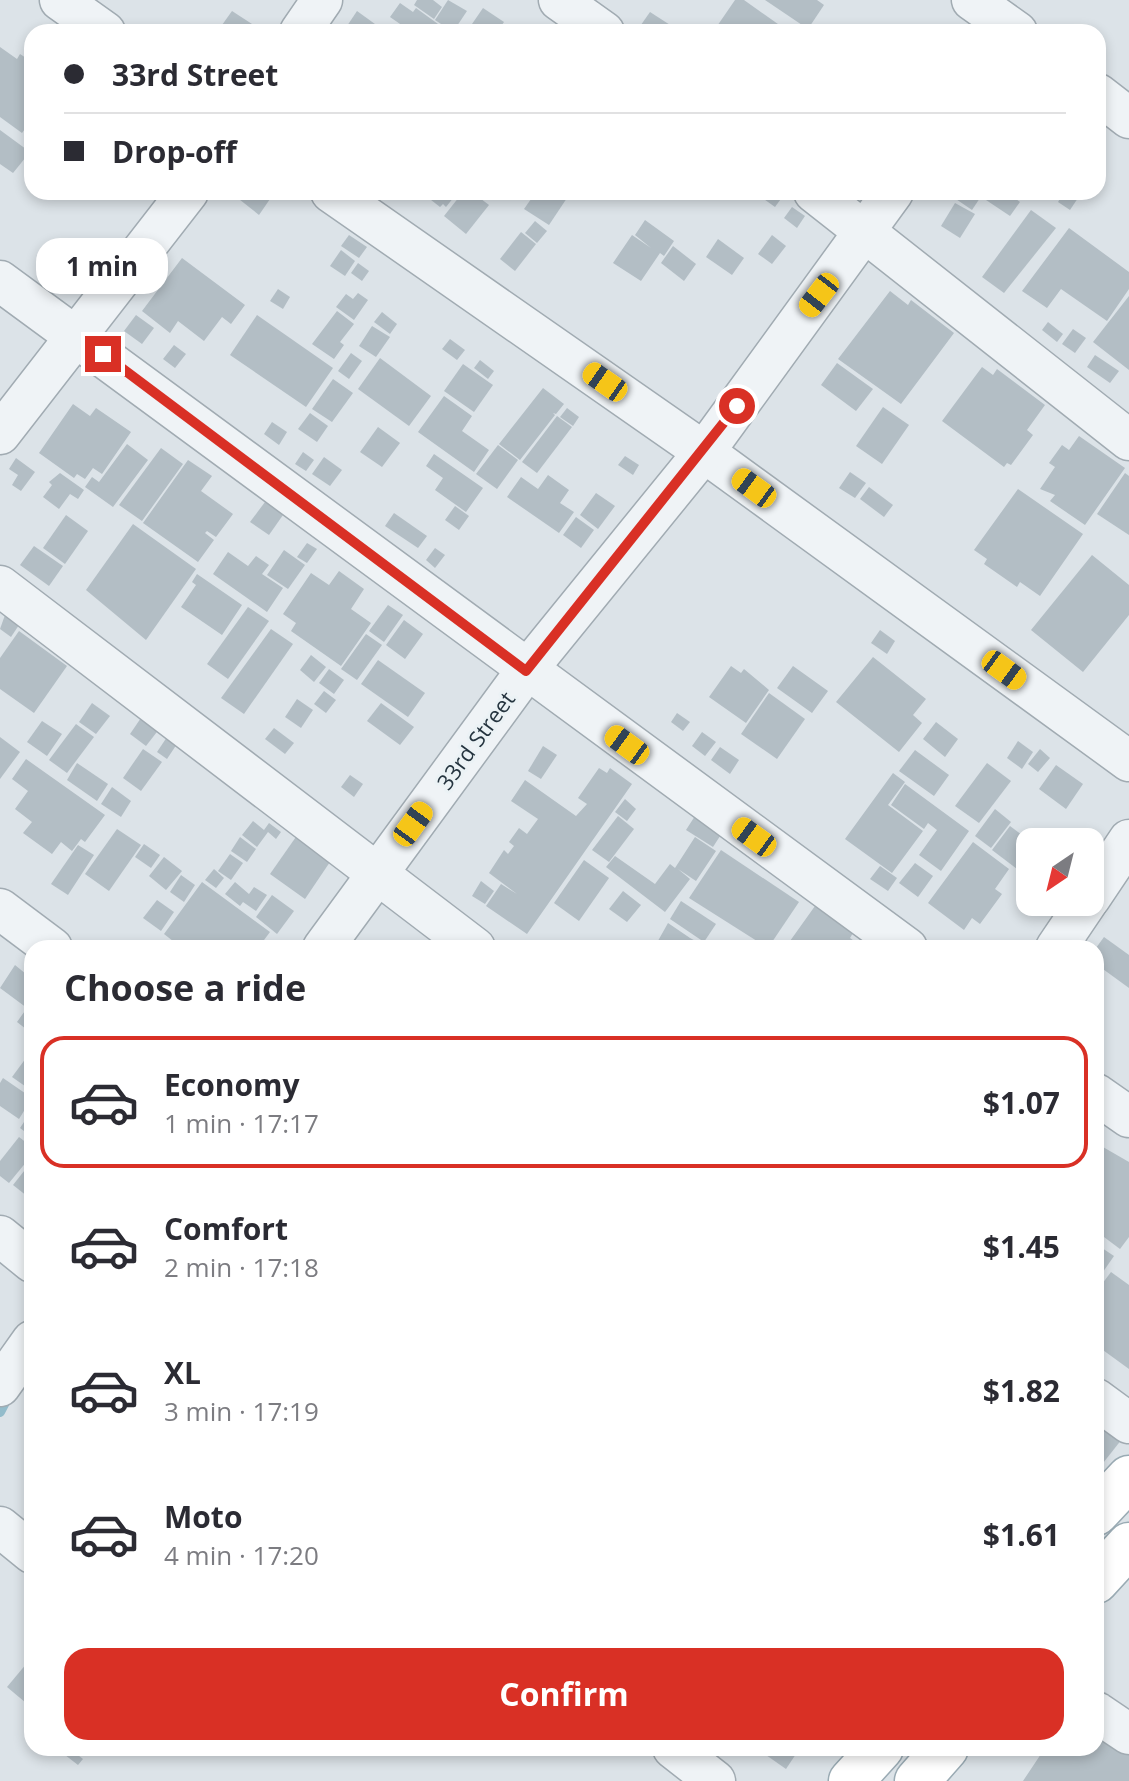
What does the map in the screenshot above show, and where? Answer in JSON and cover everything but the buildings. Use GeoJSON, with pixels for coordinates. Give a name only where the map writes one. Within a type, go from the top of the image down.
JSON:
{"type":"FeatureCollection","features":[{"type":"Feature","properties":{"kind":"main road"},"geometry":{"type":"LineString","coordinates":[[1104,1505],[1129,1478]]}},
{"type":"Feature","properties":{"kind":"main road"},"geometry":{"type":"LineString","coordinates":[[1104,1572],[1129,1545]]}},
{"type":"Feature","properties":{"kind":"main road"},"geometry":{"type":"LineString","coordinates":[[851,1781],[874,1756]]}},
{"type":"Feature","properties":{"kind":"main road"},"geometry":{"type":"LineString","coordinates":[[917,1781],[939,1756]]}},
{"type":"Feature","properties":{"kind":"street"},"geometry":{"type":"LineString","coordinates":[[60,0],[94,24]]}},
{"type":"Feature","properties":{"kind":"street"},"geometry":{"type":"LineString","coordinates":[[306,24],[322,0]]}},
{"type":"Feature","properties":{"kind":"street"},"geometry":{"type":"LineString","coordinates":[[559,0],[593,24]]}},
{"type":"Feature","properties":{"kind":"street"},"geometry":{"type":"LineString","coordinates":[[972,0],[1013,22]]}},
{"type":"Feature","properties":{"kind":"street"},"geometry":{"type":"LineString","coordinates":[[1106,100],[1129,118]]}},
{"type":"Feature","properties":{"kind":"street"},"geometry":{"type":"LineString","coordinates":[[0,434],[182,200]]}},
{"type":"Feature","properties":{"kind":"street"},"geometry":{"type":"LineString","coordinates":[[342,200],[704,452],[1129,761]]}},
{"type":"Feature","properties":{"kind":"street"},"geometry":{"type":"LineString","coordinates":[[824,200],[1129,440]]}},
{"type":"Feature","properties":{"kind":"street","name":"33rd Street"},"geometry":{"type":"LineString","coordinates":[[329,940],[526,671],[704,452],[867,233],[888,200]]}},
{"type":"Feature","properties":{"kind":"street"},"geometry":{"type":"LineString","coordinates":[[0,281],[526,671],[896,940]]}},
{"type":"Feature","properties":{"kind":"street"},"geometry":{"type":"LineString","coordinates":[[0,586],[376,876],[464,940]]}},
{"type":"Feature","properties":{"kind":"street"},"geometry":{"type":"LineString","coordinates":[[1104,877],[1129,840]]}},
{"type":"Feature","properties":{"kind":"street"},"geometry":{"type":"LineString","coordinates":[[0,909],[41,940]]}},
{"type":"Feature","properties":{"kind":"street"},"geometry":{"type":"LineString","coordinates":[[1061,940],[1077,916]]}},
{"type":"Feature","properties":{"kind":"street"},"geometry":{"type":"LineString","coordinates":[[1104,1100],[1129,1117]]}},
{"type":"Feature","properties":{"kind":"street"},"geometry":{"type":"LineString","coordinates":[[0,1236],[24,1256]]}},
{"type":"Feature","properties":{"kind":"street"},"geometry":{"type":"LineString","coordinates":[[0,1386],[24,1352]]}},
{"type":"Feature","properties":{"kind":"street"},"geometry":{"type":"LineString","coordinates":[[1104,1405],[1129,1423]]}},
{"type":"Feature","properties":{"kind":"street"},"geometry":{"type":"LineString","coordinates":[[0,1527],[24,1546]]}},
{"type":"Feature","properties":{"kind":"street"},"geometry":{"type":"LineString","coordinates":[[1104,1717],[1129,1734]]}},
{"type":"Feature","properties":{"kind":"street"},"geometry":{"type":"LineString","coordinates":[[683,1756],[715,1781]]}},
{"type":"Feature","properties":{"kind":"waterway"},"geometry":{"type":"LineString","coordinates":[[0,1412],[10,1393]]}},
{"type":"Feature","properties":{"kind":"route"},"geometry":{"type":"LineString","coordinates":[[103,354],[526,671],[704,452],[737,406]]}}]}
